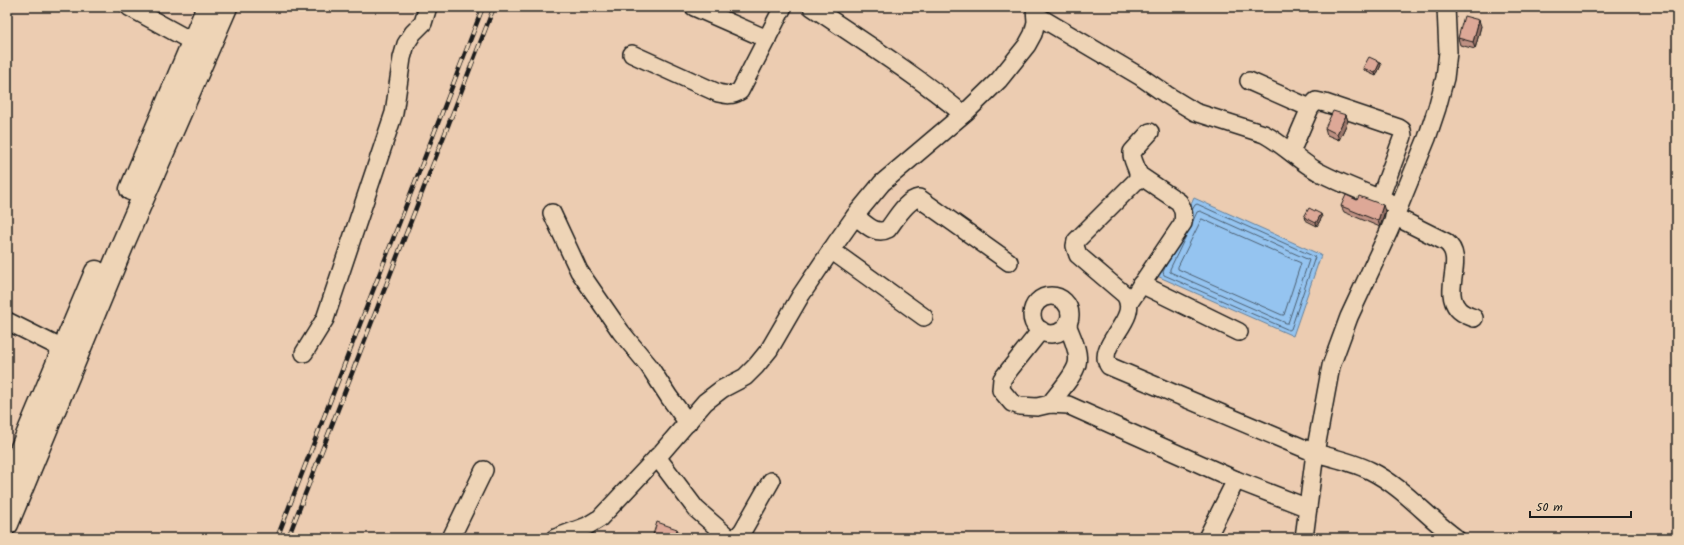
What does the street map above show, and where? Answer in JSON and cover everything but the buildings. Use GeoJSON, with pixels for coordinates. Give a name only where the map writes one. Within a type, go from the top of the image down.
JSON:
{"type":"FeatureCollection","features":[{"type":"Feature","properties":{"kind":"highway"},"geometry":{"type":"LineString","coordinates":[[7,483],[208,7]]}},
{"type":"Feature","properties":{"kind":"highway"},"geometry":{"type":"LineString","coordinates":[[7,524],[122,246],[226,7]]}},
{"type":"Feature","properties":{"kind":"street"},"geometry":{"type":"LineString","coordinates":[[129,7],[193,42]]}},
{"type":"Feature","properties":{"kind":"street"},"geometry":{"type":"LineString","coordinates":[[304,353],[325,319],[394,113],[402,58],[406,44],[423,23],[427,10],[426,7]]}},
{"type":"Feature","properties":{"kind":"street"},"geometry":{"type":"LineString","coordinates":[[694,7],[767,39]]}},
{"type":"Feature","properties":{"kind":"street"},"geometry":{"type":"LineString","coordinates":[[632,54],[718,93],[727,95],[734,94],[740,91],[783,7]]}},
{"type":"Feature","properties":{"kind":"street"},"geometry":{"type":"LineString","coordinates":[[812,7],[932,89],[964,114]]}},
{"type":"Feature","properties":{"kind":"street"},"geometry":{"type":"LineString","coordinates":[[1304,538],[1315,453],[1329,373],[1339,342],[1397,211],[1427,138],[1445,78],[1448,52],[1446,7]]}},
{"type":"Feature","properties":{"kind":"street"},"geometry":{"type":"LineString","coordinates":[[555,538],[587,526],[600,518],[688,423],[705,402],[722,389],[745,377],[756,366],[769,350],[801,295],[855,216],[882,183],[964,114],[999,80],[1027,45],[1033,34],[1036,22],[1036,11]]}},
{"type":"Feature","properties":{"kind":"street"},"geometry":{"type":"LineString","coordinates":[[1036,11],[1195,112],[1264,134],[1274,139],[1316,170],[1380,198],[1397,211],[1451,245],[1455,257],[1452,293],[1453,301],[1458,309],[1474,318]]}},
{"type":"Feature","properties":{"kind":"street"},"geometry":{"type":"LineString","coordinates":[[1249,81],[1310,108]]}},
{"type":"Feature","properties":{"kind":"street"},"geometry":{"type":"LineString","coordinates":[[1291,152],[1310,108],[1313,103],[1320,101],[1402,130],[1403,136],[1380,198]]}},
{"type":"Feature","properties":{"kind":"street"},"geometry":{"type":"LineString","coordinates":[[1150,132],[1132,152],[1132,160],[1139,175],[1179,202],[1183,209],[1183,223],[1129,303],[1128,311],[1106,354],[1105,358],[1109,366],[1315,453],[1337,458],[1371,471],[1399,490],[1456,538]]}},
{"type":"Feature","properties":{"kind":"street"},"geometry":{"type":"LineString","coordinates":[[1129,303],[1124,295],[1078,255],[1075,246],[1076,241],[1136,182],[1139,175]]}},
{"type":"Feature","properties":{"kind":"street"},"geometry":{"type":"LineString","coordinates":[[855,216],[872,228],[878,231],[884,231],[888,229],[910,202],[919,198],[1009,262]]}},
{"type":"Feature","properties":{"kind":"street"},"geometry":{"type":"LineString","coordinates":[[552,213],[579,272],[616,326],[649,366],[688,423]]}},
{"type":"Feature","properties":{"kind":"street"},"geometry":{"type":"LineString","coordinates":[[831,250],[924,318]]}},
{"type":"Feature","properties":{"kind":"street"},"geometry":{"type":"LineString","coordinates":[[1141,284],[1239,332]]}},
{"type":"Feature","properties":{"kind":"street"},"geometry":{"type":"LineString","coordinates":[[1046,296],[1058,297],[1067,305],[1070,317],[1067,324],[1059,332],[1053,334],[1041,330],[1033,321],[1033,309],[1040,299],[1046,296]]}},
{"type":"Feature","properties":{"kind":"street"},"geometry":{"type":"LineString","coordinates":[[7,321],[63,349]]}},
{"type":"Feature","properties":{"kind":"street"},"geometry":{"type":"LineString","coordinates":[[1050,404],[1074,371],[1077,363],[1075,346],[1067,324]]}},
{"type":"Feature","properties":{"kind":"street"},"geometry":{"type":"LineString","coordinates":[[1041,330],[1002,379],[1001,390],[1012,403],[1020,406],[1037,407],[1050,404],[1068,405],[1236,480],[1308,508]]}},
{"type":"Feature","properties":{"kind":"street"},"geometry":{"type":"LineString","coordinates":[[657,457],[696,509],[728,538]]}},
{"type":"Feature","properties":{"kind":"street"},"geometry":{"type":"LineString","coordinates":[[451,538],[484,470]]}},
{"type":"Feature","properties":{"kind":"street"},"geometry":{"type":"LineString","coordinates":[[1207,538],[1236,480]]}},
{"type":"Feature","properties":{"kind":"street"},"geometry":{"type":"LineString","coordinates":[[736,538],[743,530],[771,481]]}},
{"type":"Feature","properties":{"kind":"water"},"geometry":{"type":"Polygon","coordinates":[[[1194,198],[1321,255],[1293,336],[1157,276],[1194,198]]]}},
{"type":"Feature","properties":{"kind":"railway"},"geometry":{"type":"LineString","coordinates":[[277,538],[483,7]]}},
{"type":"Feature","properties":{"kind":"railway"},"geometry":{"type":"LineString","coordinates":[[288,538],[494,7]]}}]}
